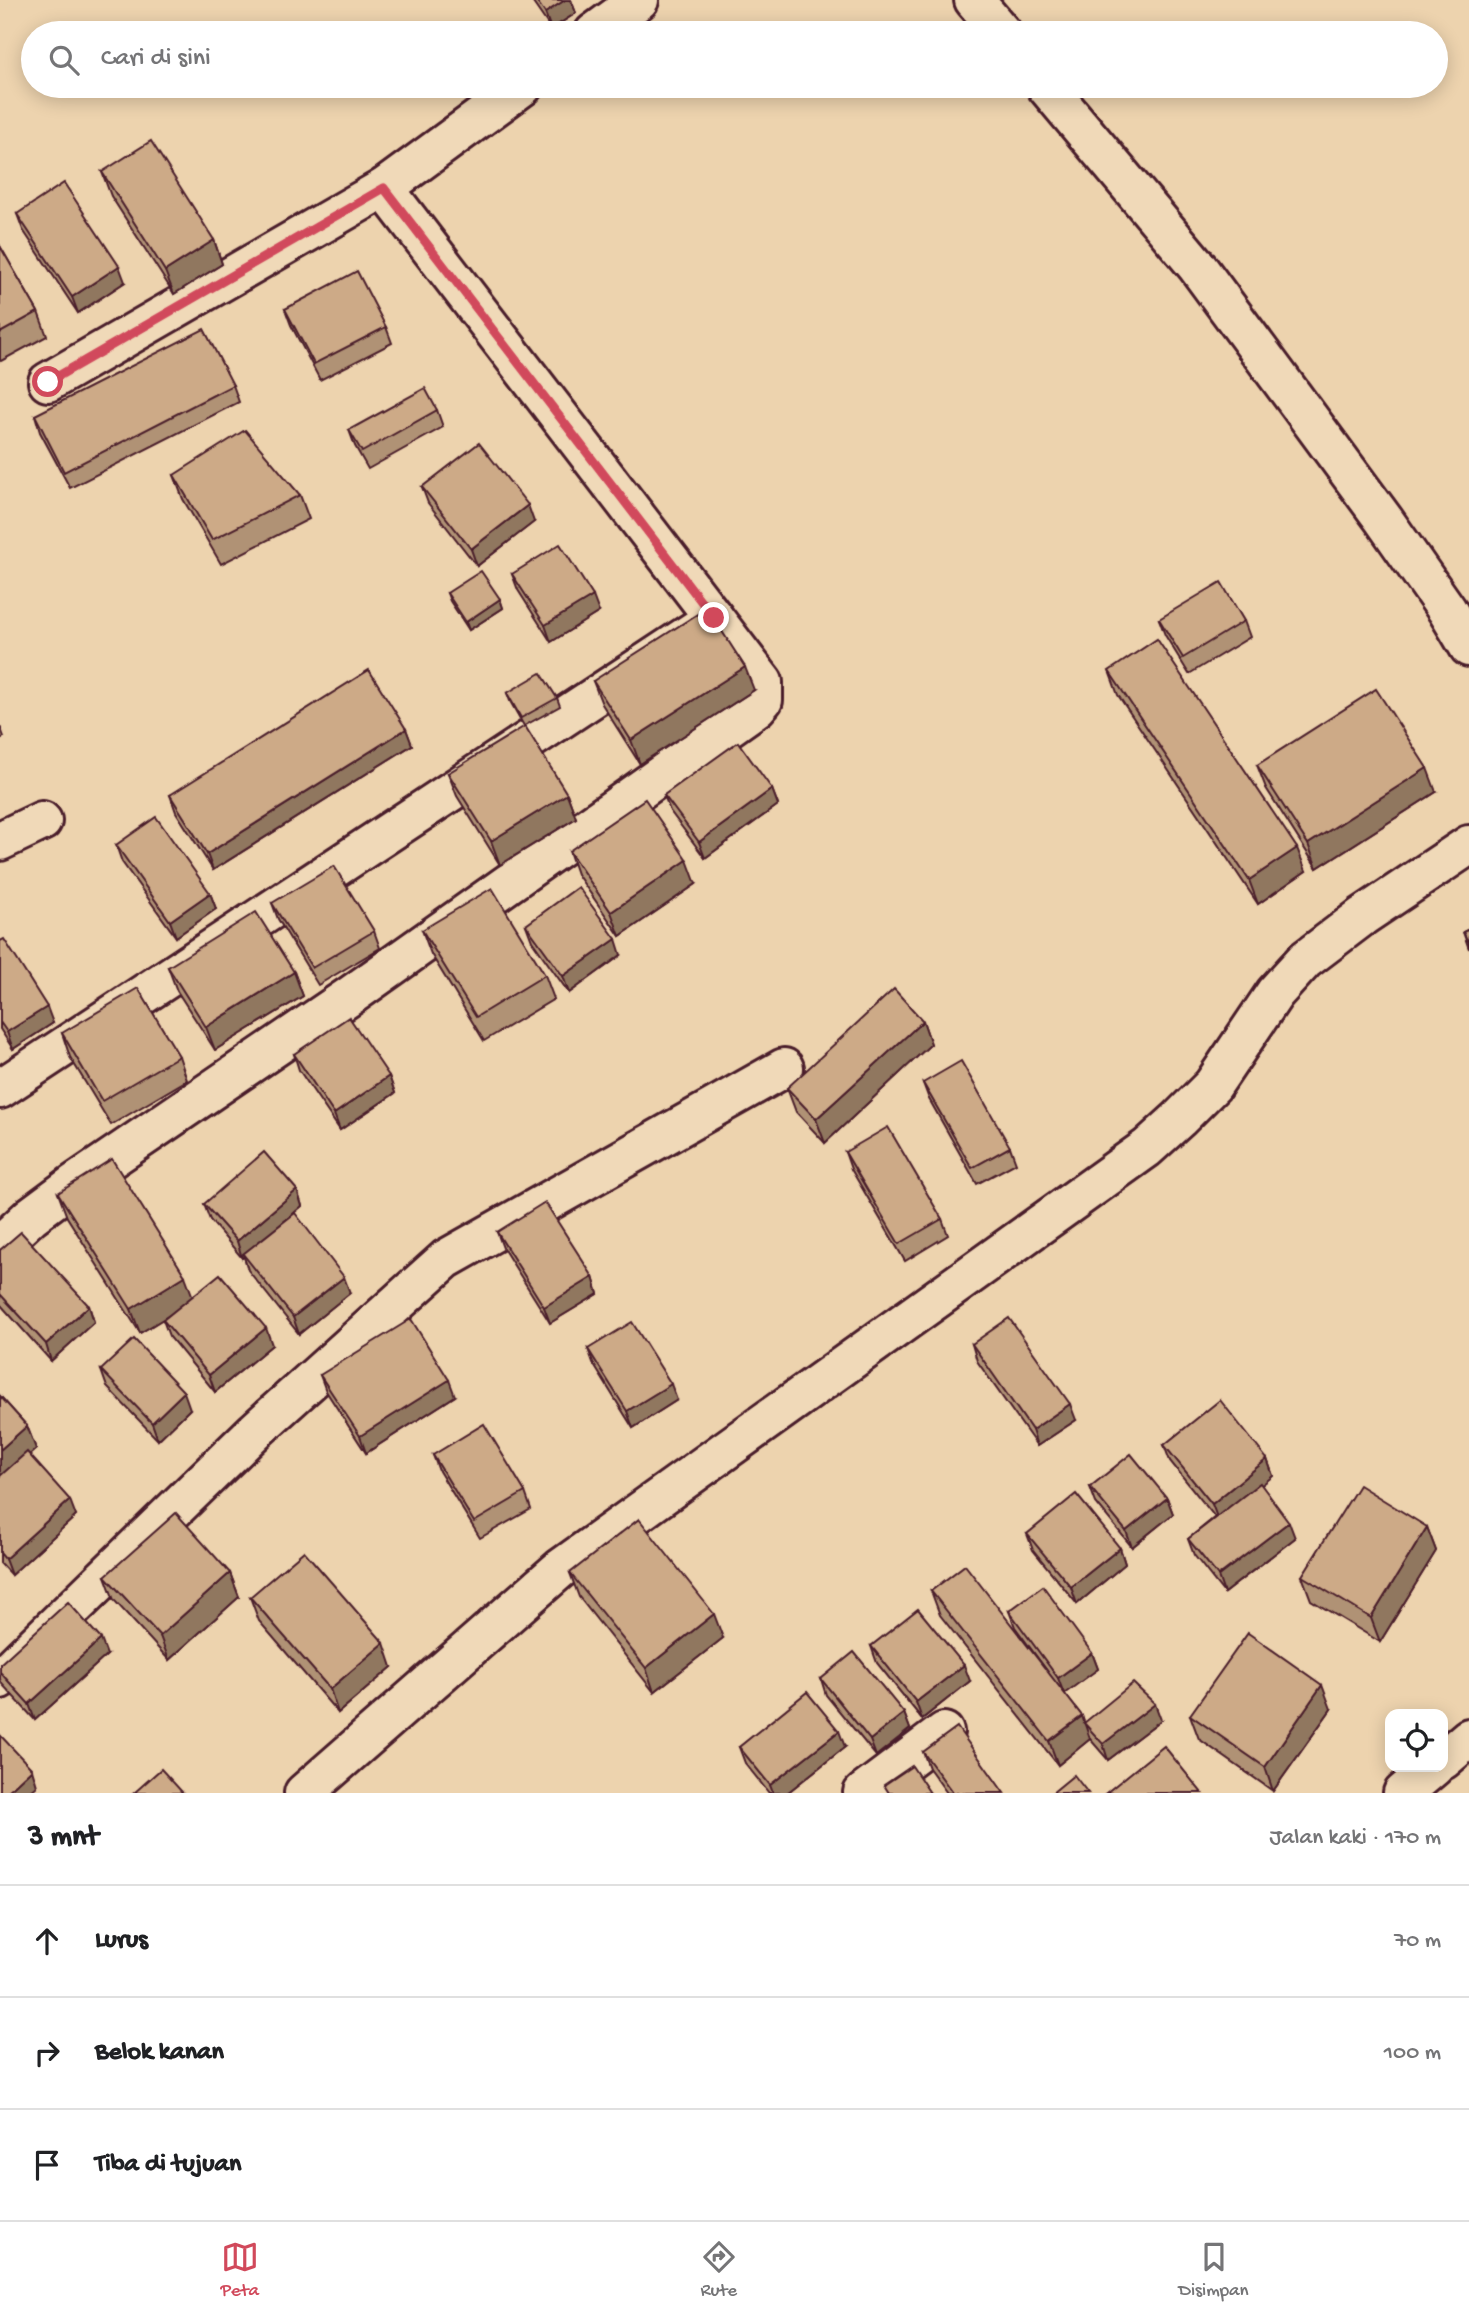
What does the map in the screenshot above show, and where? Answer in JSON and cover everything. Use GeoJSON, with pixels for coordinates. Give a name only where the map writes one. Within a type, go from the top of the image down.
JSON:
{"type":"FeatureCollection","features":[{"type":"Feature","properties":{"kind":"street"},"geometry":{"type":"LineString","coordinates":[[610,21],[639,0]]}},
{"type":"Feature","properties":{"kind":"street"},"geometry":{"type":"LineString","coordinates":[[974,0],[992,21]]}},
{"type":"Feature","properties":{"kind":"street"},"geometry":{"type":"LineString","coordinates":[[48,382],[384,188],[507,98]]}},
{"type":"Feature","properties":{"kind":"street"},"geometry":{"type":"LineString","coordinates":[[1056,98],[1196,265],[1458,605],[1469,647]]}},
{"type":"Feature","properties":{"kind":"street"},"geometry":{"type":"LineString","coordinates":[[0,1245],[31,1216],[75,1184],[350,996],[757,708],[763,700],[763,682],[384,188]]}},
{"type":"Feature","properties":{"kind":"street"},"geometry":{"type":"LineString","coordinates":[[0,1089],[714,618]]}},
{"type":"Feature","properties":{"kind":"street"},"geometry":{"type":"LineString","coordinates":[[0,841],[42,821]]}},
{"type":"Feature","properties":{"kind":"street"},"geometry":{"type":"LineString","coordinates":[[304,1793],[560,1570],[1147,1148],[1213,1085],[1275,993],[1305,960],[1363,916],[1469,845]]}},
{"type":"Feature","properties":{"kind":"street"},"geometry":{"type":"LineString","coordinates":[[0,1679],[255,1431],[446,1259],[784,1068]]}},
{"type":"Feature","properties":{"kind":"street"},"geometry":{"type":"LineString","coordinates":[[863,1793],[944,1731]]}},
{"type":"Feature","properties":{"kind":"street"},"geometry":{"type":"LineString","coordinates":[[1448,1756],[1469,1738]]}},
{"type":"Feature","properties":{"kind":"street"},"geometry":{"type":"LineString","coordinates":[[1403,1793],[1428,1772]]}},
{"type":"Feature","properties":{"kind":"building"},"geometry":{"type":"Polygon","coordinates":[[[536,0],[565,0],[545,13],[536,0]]]}},
{"type":"Feature","properties":{"kind":"building"},"geometry":{"type":"Polygon","coordinates":[[[151,141],[214,240],[165,271],[102,172],[151,141]]]}},
{"type":"Feature","properties":{"kind":"building"},"geometry":{"type":"Polygon","coordinates":[[[64,183],[119,266],[72,297],[17,214],[64,183]]]}},
{"type":"Feature","properties":{"kind":"building"},"geometry":{"type":"Polygon","coordinates":[[[0,246],[38,312],[0,333],[0,246]]]}},
{"type":"Feature","properties":{"kind":"building"},"geometry":{"type":"Polygon","coordinates":[[[357,271],[386,327],[314,364],[285,309],[357,271]]]}},
{"type":"Feature","properties":{"kind":"building"},"geometry":{"type":"Polygon","coordinates":[[[204,329],[233,385],[64,472],[35,415],[204,329]]]}},
{"type":"Feature","properties":{"kind":"building"},"geometry":{"type":"Polygon","coordinates":[[[425,388],[437,410],[362,452],[349,430],[425,388]]]}},
{"type":"Feature","properties":{"kind":"building"},"geometry":{"type":"Polygon","coordinates":[[[245,430],[300,495],[212,540],[174,475],[245,430]]]}},
{"type":"Feature","properties":{"kind":"building"},"geometry":{"type":"Polygon","coordinates":[[[479,443],[528,505],[471,549],[422,487],[479,443]]]}},
{"type":"Feature","properties":{"kind":"building"},"geometry":{"type":"Polygon","coordinates":[[[560,544],[593,596],[545,625],[512,574],[560,544]]]}},
{"type":"Feature","properties":{"kind":"building"},"geometry":{"type":"Polygon","coordinates":[[[481,571],[500,599],[466,622],[447,593],[481,571]]]}},
{"type":"Feature","properties":{"kind":"building"},"geometry":{"type":"Polygon","coordinates":[[[1221,582],[1244,621],[1183,658],[1159,619],[1221,582]]]}},
{"type":"Feature","properties":{"kind":"building"},"geometry":{"type":"Polygon","coordinates":[[[707,608],[745,667],[631,740],[593,681],[707,608]]]}},
{"type":"Feature","properties":{"kind":"building"},"geometry":{"type":"Polygon","coordinates":[[[1157,639],[1297,848],[1249,880],[1109,671],[1157,639]]]}},
{"type":"Feature","properties":{"kind":"building"},"geometry":{"type":"Polygon","coordinates":[[[369,670],[406,729],[207,854],[170,795],[369,670]]]}},
{"type":"Feature","properties":{"kind":"building"},"geometry":{"type":"Polygon","coordinates":[[[541,673],[557,698],[521,718],[507,693],[541,673]]]}},
{"type":"Feature","properties":{"kind":"building"},"geometry":{"type":"Polygon","coordinates":[[[1376,689],[1427,768],[1308,844],[1257,765],[1376,689]]]}},
{"type":"Feature","properties":{"kind":"building"},"geometry":{"type":"Polygon","coordinates":[[[525,726],[567,794],[491,841],[448,773],[525,726]]]}},
{"type":"Feature","properties":{"kind":"building"},"geometry":{"type":"Polygon","coordinates":[[[738,742],[772,789],[699,842],[664,795],[738,742]]]}},
{"type":"Feature","properties":{"kind":"building"},"geometry":{"type":"Polygon","coordinates":[[[645,799],[687,860],[611,912],[569,851],[645,799]]]}},
{"type":"Feature","properties":{"kind":"building"},"geometry":{"type":"Polygon","coordinates":[[[156,817],[210,893],[170,921],[116,845],[156,817]]]}},
{"type":"Feature","properties":{"kind":"building"},"geometry":{"type":"Polygon","coordinates":[[[334,866],[374,931],[312,968],[272,903],[334,866]]]}},
{"type":"Feature","properties":{"kind":"building"},"geometry":{"type":"Polygon","coordinates":[[[578,887],[616,939],[563,976],[526,925],[578,887]]]}},
{"type":"Feature","properties":{"kind":"building"},"geometry":{"type":"Polygon","coordinates":[[[492,888],[545,975],[476,1017],[422,930],[492,888]]]}},
{"type":"Feature","properties":{"kind":"building"},"geometry":{"type":"Polygon","coordinates":[[[256,912],[294,972],[206,1027],[168,967],[256,912]]]}},
{"type":"Feature","properties":{"kind":"building"},"geometry":{"type":"Polygon","coordinates":[[[1469,929],[1469,943],[1463,932],[1469,929]]]}},
{"type":"Feature","properties":{"kind":"building"},"geometry":{"type":"Polygon","coordinates":[[[4,939],[47,1007],[7,1032],[0,1022],[0,941],[4,939]]]}},
{"type":"Feature","properties":{"kind":"building"},"geometry":{"type":"Polygon","coordinates":[[[138,988],[179,1056],[102,1101],[62,1033],[138,988]]]}},
{"type":"Feature","properties":{"kind":"building"},"geometry":{"type":"Polygon","coordinates":[[[894,989],[923,1021],[816,1119],[787,1088],[894,989]]]}},
{"type":"Feature","properties":{"kind":"building"},"geometry":{"type":"Polygon","coordinates":[[[349,1017],[389,1076],[334,1114],[294,1054],[349,1017]]]}},
{"type":"Feature","properties":{"kind":"building"},"geometry":{"type":"Polygon","coordinates":[[[961,1061],[1010,1147],[972,1168],[923,1083],[961,1061]]]}},
{"type":"Feature","properties":{"kind":"building"},"geometry":{"type":"Polygon","coordinates":[[[888,1127],[942,1219],[899,1244],[845,1152],[888,1127]]]}},
{"type":"Feature","properties":{"kind":"building"},"geometry":{"type":"Polygon","coordinates":[[[264,1152],[297,1190],[237,1241],[204,1204],[264,1152]]]}},
{"type":"Feature","properties":{"kind":"building"},"geometry":{"type":"Polygon","coordinates":[[[112,1159],[185,1276],[131,1309],[58,1193],[112,1159]]]}},
{"type":"Feature","properties":{"kind":"building"},"geometry":{"type":"Polygon","coordinates":[[[545,1202],[593,1277],[544,1307],[497,1232],[545,1202]]]}},
{"type":"Feature","properties":{"kind":"building"},"geometry":{"type":"Polygon","coordinates":[[[295,1213],[344,1277],[293,1317],[243,1254],[295,1213]]]}},
{"type":"Feature","properties":{"kind":"building"},"geometry":{"type":"Polygon","coordinates":[[[21,1232],[89,1306],[46,1344],[0,1294],[0,1250],[21,1232]]]}},
{"type":"Feature","properties":{"kind":"building"},"geometry":{"type":"Polygon","coordinates":[[[220,1274],[266,1328],[209,1375],[163,1320],[220,1274]]]}},
{"type":"Feature","properties":{"kind":"building"},"geometry":{"type":"Polygon","coordinates":[[[1009,1318],[1070,1404],[1032,1430],[972,1344],[1009,1318]]]}},
{"type":"Feature","properties":{"kind":"building"},"geometry":{"type":"Polygon","coordinates":[[[411,1319],[449,1380],[360,1436],[320,1375],[411,1319]]]}},
{"type":"Feature","properties":{"kind":"building"},"geometry":{"type":"Polygon","coordinates":[[[632,1322],[671,1384],[627,1411],[588,1349],[632,1322]]]}},
{"type":"Feature","properties":{"kind":"building"},"geometry":{"type":"Polygon","coordinates":[[[134,1339],[184,1392],[152,1423],[101,1370],[134,1339]]]}},
{"type":"Feature","properties":{"kind":"building"},"geometry":{"type":"Polygon","coordinates":[[[0,1396],[27,1426],[0,1450],[0,1396]]]}},
{"type":"Feature","properties":{"kind":"building"},"geometry":{"type":"Polygon","coordinates":[[[1220,1400],[1267,1459],[1212,1504],[1164,1445],[1220,1400]]]}},
{"type":"Feature","properties":{"kind":"building"},"geometry":{"type":"Polygon","coordinates":[[[484,1424],[525,1492],[474,1522],[433,1455],[484,1424]]]}},
{"type":"Feature","properties":{"kind":"building"},"geometry":{"type":"Polygon","coordinates":[[[27,1452],[70,1500],[5,1559],[0,1553],[0,1476],[27,1452]]]}},
{"type":"Feature","properties":{"kind":"building"},"geometry":{"type":"Polygon","coordinates":[[[1131,1454],[1167,1498],[1126,1531],[1090,1487],[1131,1454]]]}},
{"type":"Feature","properties":{"kind":"building"},"geometry":{"type":"Polygon","coordinates":[[[1260,1483],[1289,1522],[1218,1576],[1188,1539],[1260,1483]]]}},
{"type":"Feature","properties":{"kind":"building"},"geometry":{"type":"Polygon","coordinates":[[[1359,1485],[1427,1527],[1371,1618],[1302,1576],[1359,1485]]]}},
{"type":"Feature","properties":{"kind":"building"},"geometry":{"type":"Polygon","coordinates":[[[1076,1494],[1120,1548],[1071,1587],[1027,1534],[1076,1494]]]}},
{"type":"Feature","properties":{"kind":"building"},"geometry":{"type":"Polygon","coordinates":[[[176,1513],[230,1573],[160,1636],[105,1576],[176,1513]]]}},
{"type":"Feature","properties":{"kind":"building"},"geometry":{"type":"Polygon","coordinates":[[[639,1519],[714,1614],[646,1668],[570,1573],[639,1519]]]}},
{"type":"Feature","properties":{"kind":"building"},"geometry":{"type":"Polygon","coordinates":[[[304,1551],[384,1643],[330,1689],[250,1597],[304,1551]]]}},
{"type":"Feature","properties":{"kind":"building"},"geometry":{"type":"Polygon","coordinates":[[[965,1565],[1082,1716],[1049,1741],[931,1591],[965,1565]]]}},
{"type":"Feature","properties":{"kind":"building"},"geometry":{"type":"Polygon","coordinates":[[[1043,1586],[1092,1653],[1058,1678],[1009,1611],[1043,1586]]]}},
{"type":"Feature","properties":{"kind":"building"},"geometry":{"type":"Polygon","coordinates":[[[68,1602],[101,1639],[29,1704],[0,1672],[0,1664],[68,1602]]]}},
{"type":"Feature","properties":{"kind":"building"},"geometry":{"type":"Polygon","coordinates":[[[918,1609],[964,1665],[916,1702],[871,1646],[918,1609]]]}},
{"type":"Feature","properties":{"kind":"building"},"geometry":{"type":"Polygon","coordinates":[[[1248,1633],[1322,1685],[1265,1767],[1190,1715],[1248,1633]]]}},
{"type":"Feature","properties":{"kind":"building"},"geometry":{"type":"Polygon","coordinates":[[[854,1652],[904,1713],[870,1740],[821,1679],[854,1652]]]}},
{"type":"Feature","properties":{"kind":"building"},"geometry":{"type":"Polygon","coordinates":[[[1133,1683],[1155,1704],[1103,1744],[1084,1723],[1133,1683]]]}},
{"type":"Feature","properties":{"kind":"building"},"geometry":{"type":"Polygon","coordinates":[[[807,1692],[839,1731],[770,1785],[739,1747],[807,1692]]]}},
{"type":"Feature","properties":{"kind":"building"},"geometry":{"type":"Polygon","coordinates":[[[957,1727],[1004,1793],[953,1793],[923,1752],[957,1727]]]}},
{"type":"Feature","properties":{"kind":"building"},"geometry":{"type":"Polygon","coordinates":[[[0,1735],[32,1769],[6,1793],[0,1793],[0,1735]]]}},
{"type":"Feature","properties":{"kind":"building"},"geometry":{"type":"Polygon","coordinates":[[[1164,1746],[1202,1793],[1106,1793],[1164,1746]]]}},
{"type":"Feature","properties":{"kind":"building"},"geometry":{"type":"Polygon","coordinates":[[[912,1766],[930,1793],[889,1793],[884,1785],[912,1766]]]}},
{"type":"Feature","properties":{"kind":"building"},"geometry":{"type":"Polygon","coordinates":[[[161,1769],[183,1793],[134,1793],[161,1769]]]}},
{"type":"Feature","properties":{"kind":"building"},"geometry":{"type":"Polygon","coordinates":[[[1074,1775],[1088,1793],[1052,1793],[1074,1775]]]}},
{"type":"Feature","properties":{"kind":"route"},"geometry":{"type":"LineString","coordinates":[[48,382],[384,188],[714,618]]}}]}
